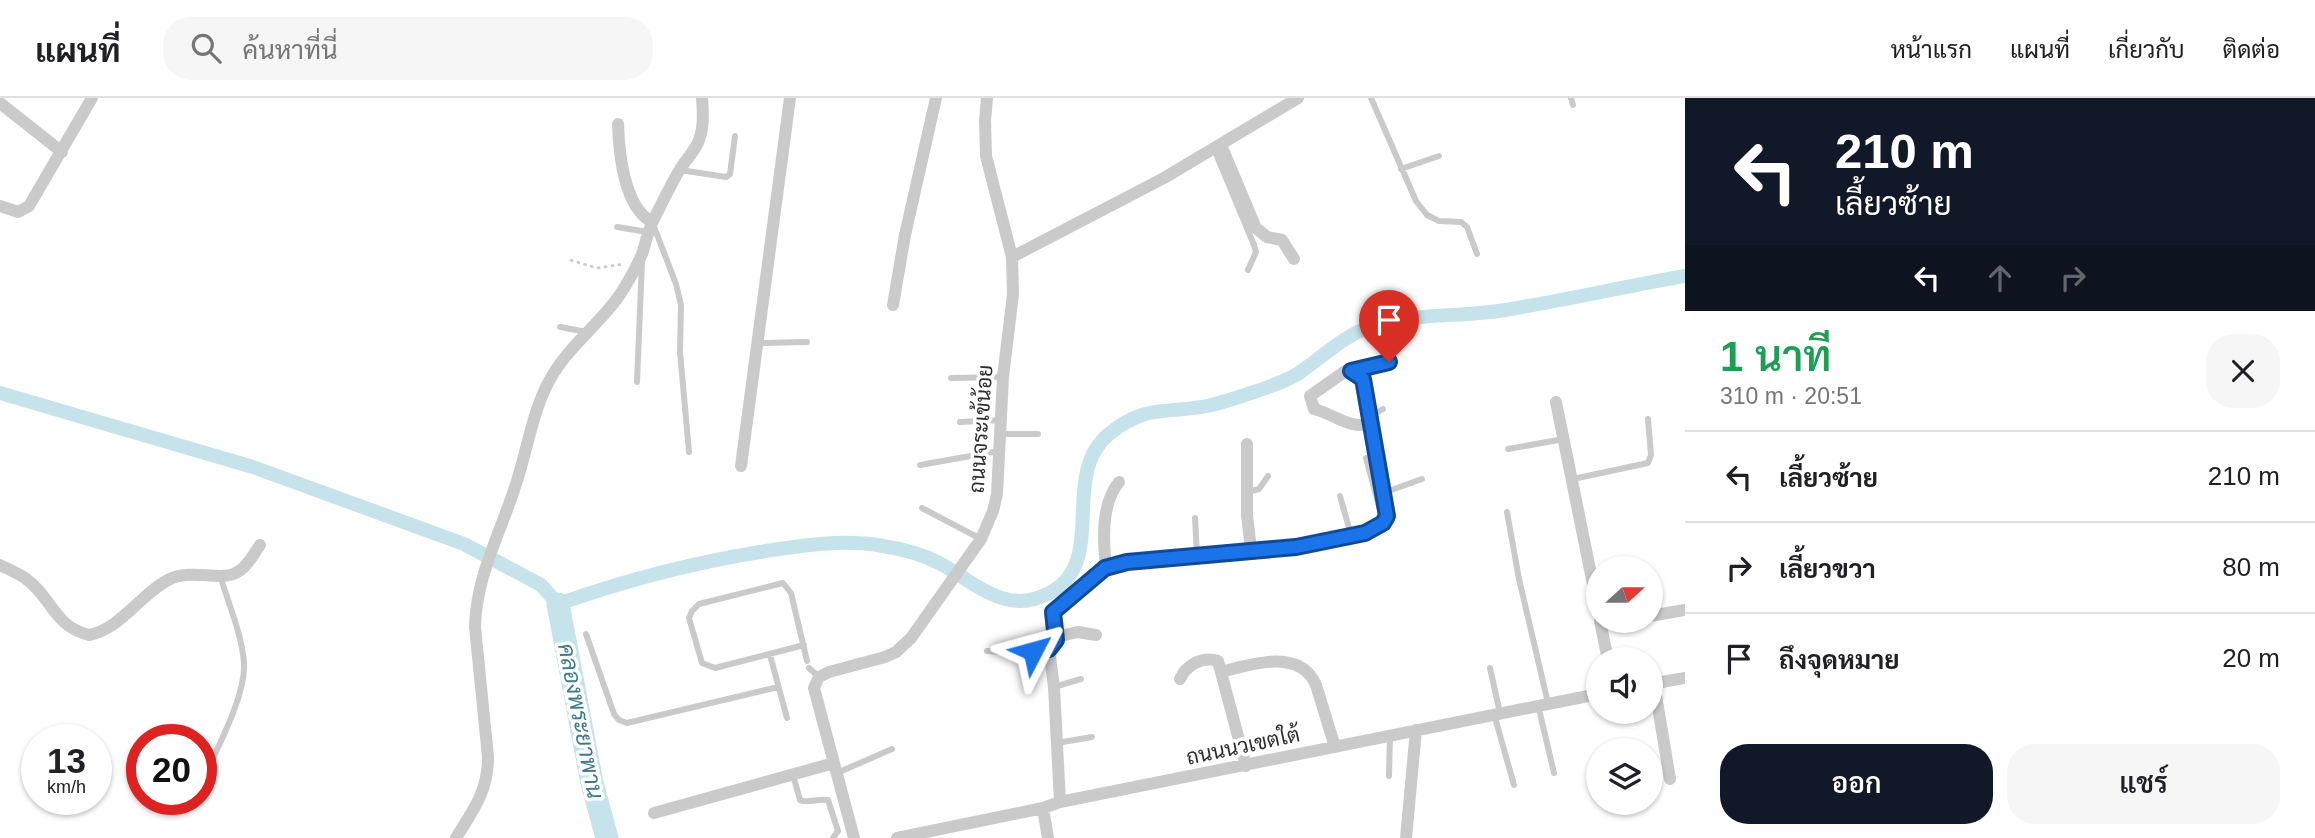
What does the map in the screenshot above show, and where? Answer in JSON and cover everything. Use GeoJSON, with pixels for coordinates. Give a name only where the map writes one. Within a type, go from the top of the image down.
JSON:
{"type":"FeatureCollection","features":[{"type":"Feature","properties":{"kind":"street"},"geometry":{"type":"LineString","coordinates":[[0,206],[18,212],[29,206],[92,98]]}},
{"type":"Feature","properties":{"kind":"street"},"geometry":{"type":"LineString","coordinates":[[456,838],[484,792],[488,775],[475,627],[477,602],[486,565],[500,531],[547,384],[569,350],[620,294],[640,258],[650,227],[700,137],[703,125],[702,98]]}},
{"type":"Feature","properties":{"kind":"street"},"geometry":{"type":"LineString","coordinates":[[741,466],[790,98]]}},
{"type":"Feature","properties":{"kind":"street"},"geometry":{"type":"LineString","coordinates":[[893,304],[905,235],[936,98]]}},
{"type":"Feature","properties":{"kind":"street","name":"ถนนจระเข้น้อย"},"geometry":{"type":"LineString","coordinates":[[812,669],[829,672],[885,657],[896,652],[911,638],[981,539],[997,494],[1003,377],[1013,294],[1012,257],[986,156],[987,98]]}},
{"type":"Feature","properties":{"kind":"street"},"geometry":{"type":"LineString","coordinates":[[1012,257],[1092,217],[1218,147],[1298,98]]}},
{"type":"Feature","properties":{"kind":"street"},"geometry":{"type":"LineString","coordinates":[[0,103],[62,152]]}},
{"type":"Feature","properties":{"kind":"street"},"geometry":{"type":"LineString","coordinates":[[618,124],[620,155],[631,196],[650,227]]}},
{"type":"Feature","properties":{"kind":"street"},"geometry":{"type":"LineString","coordinates":[[1218,147],[1256,228],[1267,237],[1282,240],[1294,259]]}},
{"type":"Feature","properties":{"kind":"street"},"geometry":{"type":"LineString","coordinates":[[1060,802],[1054,687],[1049,649],[1056,637],[1053,612],[1107,567],[1127,562],[1296,547],[1365,533],[1379,525],[1387,516],[1363,379],[1347,370],[1310,396],[1314,409],[1339,420],[1363,426],[1370,420]]}},
{"type":"Feature","properties":{"kind":"street"},"geometry":{"type":"LineString","coordinates":[[1556,402],[1588,556]]}},
{"type":"Feature","properties":{"kind":"street"},"geometry":{"type":"LineString","coordinates":[[1247,444],[1247,535],[1251,550]]}},
{"type":"Feature","properties":{"kind":"street"},"geometry":{"type":"LineString","coordinates":[[1107,567],[1103,545],[1108,504],[1111,492],[1119,482]]}},
{"type":"Feature","properties":{"kind":"street"},"geometry":{"type":"LineString","coordinates":[[0,565],[26,578],[68,628],[89,635],[107,628],[168,580],[192,573],[228,576],[242,570],[260,545]]}},
{"type":"Feature","properties":{"kind":"street"},"geometry":{"type":"LineString","coordinates":[[1663,614],[1685,610]]}},
{"type":"Feature","properties":{"kind":"street"},"geometry":{"type":"LineString","coordinates":[[1056,637],[1079,632],[1096,635]]}},
{"type":"Feature","properties":{"kind":"street"},"geometry":{"type":"LineString","coordinates":[[1180,679],[1191,664],[1211,659],[1218,661],[1246,765]]}},
{"type":"Feature","properties":{"kind":"street"},"geometry":{"type":"LineString","coordinates":[[1221,672],[1263,661],[1276,661],[1304,668],[1317,685],[1335,747]]}},
{"type":"Feature","properties":{"kind":"street"},"geometry":{"type":"LineString","coordinates":[[812,669],[814,688],[855,838]]}},
{"type":"Feature","properties":{"kind":"street"},"geometry":{"type":"LineString","coordinates":[[1663,682],[1685,678]]}},
{"type":"Feature","properties":{"kind":"street","name":"ถนนนวเขตใต้"},"geometry":{"type":"LineString","coordinates":[[897,838],[1043,808],[1060,802],[1586,696]]}},
{"type":"Feature","properties":{"kind":"street"},"geometry":{"type":"LineString","coordinates":[[1660,724],[1670,779]]}},
{"type":"Feature","properties":{"kind":"street"},"geometry":{"type":"LineString","coordinates":[[1406,838],[1416,730]]}},
{"type":"Feature","properties":{"kind":"street"},"geometry":{"type":"LineString","coordinates":[[654,813],[793,775],[835,768]]}},
{"type":"Feature","properties":{"kind":"street"},"geometry":{"type":"LineString","coordinates":[[1043,808],[1048,838]]}},
{"type":"Feature","properties":{"kind":"lane"},"geometry":{"type":"LineString","coordinates":[[1371,98],[1416,201],[1427,215],[1439,220],[1461,222],[1467,227],[1477,254]]}},
{"type":"Feature","properties":{"kind":"lane"},"geometry":{"type":"LineString","coordinates":[[680,170],[726,177],[730,174],[735,136]]}},
{"type":"Feature","properties":{"kind":"lane"},"geometry":{"type":"LineString","coordinates":[[1218,147],[1256,252],[1248,270]]}},
{"type":"Feature","properties":{"kind":"lane"},"geometry":{"type":"LineString","coordinates":[[1401,169],[1439,156]]}},
{"type":"Feature","properties":{"kind":"lane"},"geometry":{"type":"LineString","coordinates":[[617,227],[650,227],[676,284],[681,305],[680,352],[689,452]]}},
{"type":"Feature","properties":{"kind":"lane"},"geometry":{"type":"LineString","coordinates":[[637,382],[640,258]]}},
{"type":"Feature","properties":{"kind":"lane"},"geometry":{"type":"LineString","coordinates":[[560,327],[587,332]]}},
{"type":"Feature","properties":{"kind":"lane"},"geometry":{"type":"LineString","coordinates":[[757,343],[807,342]]}},
{"type":"Feature","properties":{"kind":"lane"},"geometry":{"type":"LineString","coordinates":[[1351,371],[1389,362]]}},
{"type":"Feature","properties":{"kind":"lane"},"geometry":{"type":"LineString","coordinates":[[951,379],[1003,377]]}},
{"type":"Feature","properties":{"kind":"lane"},"geometry":{"type":"LineString","coordinates":[[1370,420],[1383,409]]}},
{"type":"Feature","properties":{"kind":"lane"},"geometry":{"type":"LineString","coordinates":[[1573,479],[1648,463],[1648,419]]}},
{"type":"Feature","properties":{"kind":"lane"},"geometry":{"type":"LineString","coordinates":[[960,422],[1001,420]]}},
{"type":"Feature","properties":{"kind":"lane"},"geometry":{"type":"LineString","coordinates":[[1000,434],[1038,434]]}},
{"type":"Feature","properties":{"kind":"lane"},"geometry":{"type":"LineString","coordinates":[[1508,449],[1564,439]]}},
{"type":"Feature","properties":{"kind":"lane"},"geometry":{"type":"LineString","coordinates":[[919,465],[999,451]]}},
{"type":"Feature","properties":{"kind":"lane"},"geometry":{"type":"LineString","coordinates":[[1366,458],[1379,504],[1379,525]]}},
{"type":"Feature","properties":{"kind":"lane"},"geometry":{"type":"LineString","coordinates":[[1247,492],[1259,489],[1268,476]]}},
{"type":"Feature","properties":{"kind":"lane"},"geometry":{"type":"LineString","coordinates":[[1383,492],[1422,480]]}},
{"type":"Feature","properties":{"kind":"lane"},"geometry":{"type":"LineString","coordinates":[[1340,496],[1352,536]]}},
{"type":"Feature","properties":{"kind":"lane"},"geometry":{"type":"LineString","coordinates":[[922,508],[981,539]]}},
{"type":"Feature","properties":{"kind":"lane"},"geometry":{"type":"LineString","coordinates":[[1507,512],[1554,773]]}},
{"type":"Feature","properties":{"kind":"lane"},"geometry":{"type":"LineString","coordinates":[[1195,518],[1197,555]]}},
{"type":"Feature","properties":{"kind":"lane"},"geometry":{"type":"LineString","coordinates":[[217,746],[242,686],[244,663],[220,575]]}},
{"type":"Feature","properties":{"kind":"lane"},"geometry":{"type":"LineString","coordinates":[[804,645],[770,656],[709,667],[702,663],[689,618],[699,604],[783,583],[791,593],[812,669]]}},
{"type":"Feature","properties":{"kind":"lane"},"geometry":{"type":"LineString","coordinates":[[586,634],[614,714],[627,723],[778,687]]}},
{"type":"Feature","properties":{"kind":"lane"},"geometry":{"type":"LineString","coordinates":[[987,651],[1018,653],[1049,649]]}},
{"type":"Feature","properties":{"kind":"lane"},"geometry":{"type":"LineString","coordinates":[[770,656],[787,718]]}},
{"type":"Feature","properties":{"kind":"lane"},"geometry":{"type":"LineString","coordinates":[[1490,668],[1497,714],[1514,785]]}},
{"type":"Feature","properties":{"kind":"lane"},"geometry":{"type":"LineString","coordinates":[[1054,687],[1081,679]]}},
{"type":"Feature","properties":{"kind":"lane"},"geometry":{"type":"LineString","coordinates":[[1389,776],[1390,735]]}},
{"type":"Feature","properties":{"kind":"lane"},"geometry":{"type":"LineString","coordinates":[[1057,743],[1092,737]]}},
{"type":"Feature","properties":{"kind":"lane"},"geometry":{"type":"LineString","coordinates":[[835,768],[892,749]]}},
{"type":"Feature","properties":{"kind":"lane"},"geometry":{"type":"LineString","coordinates":[[793,775],[800,800],[828,800],[838,831],[833,838]]}},
{"type":"Feature","properties":{"kind":"path"},"geometry":{"type":"LineString","coordinates":[[570,260],[597,268],[640,258]]}},
{"type":"Feature","properties":{"kind":"waterway"},"geometry":{"type":"LineString","coordinates":[[0,393],[253,467],[464,544],[541,585],[558,604],[687,566],[739,555],[839,543],[883,546],[919,554],[996,596],[1021,601],[1034,599],[1059,587],[1073,570],[1080,548],[1086,475],[1094,453],[1109,434],[1134,418],[1156,412],[1212,405],[1275,384],[1299,373],[1361,330],[1401,319],[1499,311],[1685,276]]}},
{"type":"Feature","properties":{"kind":"waterway","name":"คลองพระยาพาน"},"geometry":{"type":"LineString","coordinates":[[558,604],[592,783],[607,838]]}},
{"type":"Feature","properties":{"kind":"route"},"geometry":{"type":"LineString","coordinates":[[1033,651],[1049,649],[1056,640],[1053,612],[1099,572],[1116,563],[1296,547],[1365,533],[1383,523],[1387,516],[1363,379],[1351,371],[1389,362]]}}]}
